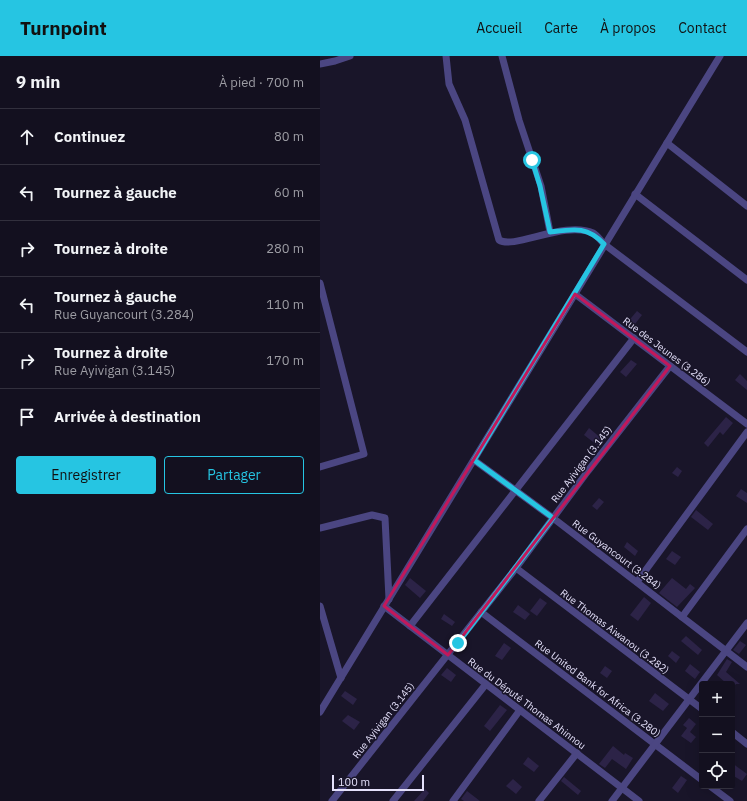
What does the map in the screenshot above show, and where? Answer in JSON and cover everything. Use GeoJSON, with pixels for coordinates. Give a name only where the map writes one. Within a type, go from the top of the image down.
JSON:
{"type":"FeatureCollection","features":[{"type":"Feature","properties":{"kind":"street"},"geometry":{"type":"LineString","coordinates":[[320,64],[335,62],[350,56]]}},
{"type":"Feature","properties":{"kind":"street"},"geometry":{"type":"LineString","coordinates":[[446,56],[450,84],[465,120],[499,240],[504,243],[511,243],[550,232],[573,230],[595,234],[604,244],[747,352]]}},
{"type":"Feature","properties":{"kind":"street"},"geometry":{"type":"LineString","coordinates":[[502,56],[519,120],[540,186],[550,232]]}},
{"type":"Feature","properties":{"kind":"street"},"geometry":{"type":"LineString","coordinates":[[320,712],[720,56]]}},
{"type":"Feature","properties":{"kind":"street"},"geometry":{"type":"LineString","coordinates":[[667,143],[747,206]]}},
{"type":"Feature","properties":{"kind":"street"},"geometry":{"type":"LineString","coordinates":[[635,194],[747,280]]}},
{"type":"Feature","properties":{"kind":"street"},"geometry":{"type":"LineString","coordinates":[[320,284],[364,454],[320,467]]}},
{"type":"Feature","properties":{"kind":"street","name":"Rue des Jeunes (3.286)"},"geometry":{"type":"LineString","coordinates":[[575,294],[747,424]]}},
{"type":"Feature","properties":{"kind":"street"},"geometry":{"type":"LineString","coordinates":[[410,626],[634,338]]}},
{"type":"Feature","properties":{"kind":"street","name":"Rue Ayivigan (3.145)"},"geometry":{"type":"LineString","coordinates":[[332,801],[516,568],[670,366]]}},
{"type":"Feature","properties":{"kind":"street"},"geometry":{"type":"LineString","coordinates":[[637,582],[747,432]]}},
{"type":"Feature","properties":{"kind":"street","name":"Rue Guyancourt (3.284)"},"geometry":{"type":"LineString","coordinates":[[474,460],[553,518],[747,666]]}},
{"type":"Feature","properties":{"kind":"street"},"geometry":{"type":"LineString","coordinates":[[320,528],[372,515],[385,518],[389,599]]}},
{"type":"Feature","properties":{"kind":"street"},"geometry":{"type":"LineString","coordinates":[[682,617],[747,529]]}},
{"type":"Feature","properties":{"kind":"street","name":"Rue Thomas Aiwanou (3.282)"},"geometry":{"type":"LineString","coordinates":[[516,568],[699,707]]}},
{"type":"Feature","properties":{"kind":"street"},"geometry":{"type":"LineString","coordinates":[[320,606],[341,678]]}},
{"type":"Feature","properties":{"kind":"street","name":"Rue du Député Thomas Ahinnou"},"geometry":{"type":"LineString","coordinates":[[384,606],[639,801]]}},
{"type":"Feature","properties":{"kind":"street","name":"Rue United Bank for Africa (3.280)"},"geometry":{"type":"LineString","coordinates":[[481,612],[699,778]]}},
{"type":"Feature","properties":{"kind":"street"},"geometry":{"type":"LineString","coordinates":[[612,801],[747,623]]}},
{"type":"Feature","properties":{"kind":"street"},"geometry":{"type":"LineString","coordinates":[[393,801],[486,684]]}},
{"type":"Feature","properties":{"kind":"street"},"geometry":{"type":"LineString","coordinates":[[453,801],[520,710]]}},
{"type":"Feature","properties":{"kind":"street"},"geometry":{"type":"LineString","coordinates":[[735,734],[747,744]]}},
{"type":"Feature","properties":{"kind":"street"},"geometry":{"type":"LineString","coordinates":[[540,801],[576,753]]}},
{"type":"Feature","properties":{"kind":"street"},"geometry":{"type":"LineString","coordinates":[[714,789],[730,801]]}},
{"type":"Feature","properties":{"kind":"highlighted area"},"geometry":{"type":"Polygon","coordinates":[[[575,294],[670,366],[448,655],[384,606],[575,294]]]}},
{"type":"Feature","properties":{"kind":"building"},"geometry":{"type":"Polygon","coordinates":[[[637,311],[642,315],[632,328],[626,324],[637,311]]]}},
{"type":"Feature","properties":{"kind":"building"},"geometry":{"type":"Polygon","coordinates":[[[631,360],[637,364],[626,377],[620,372],[631,360]]]}},
{"type":"Feature","properties":{"kind":"building"},"geometry":{"type":"Polygon","coordinates":[[[740,374],[747,381],[747,390],[735,380],[740,374]]]}},
{"type":"Feature","properties":{"kind":"building"},"geometry":{"type":"Polygon","coordinates":[[[726,417],[733,423],[723,435],[720,432],[708,447],[704,443],[726,417]]]}},
{"type":"Feature","properties":{"kind":"building"},"geometry":{"type":"Polygon","coordinates":[[[589,428],[602,439],[597,445],[584,435],[589,428]]]}},
{"type":"Feature","properties":{"kind":"building"},"geometry":{"type":"Polygon","coordinates":[[[677,467],[682,471],[678,477],[672,473],[677,467]]]}},
{"type":"Feature","properties":{"kind":"building"},"geometry":{"type":"Polygon","coordinates":[[[741,489],[747,493],[747,503],[736,496],[741,489]]]}},
{"type":"Feature","properties":{"kind":"building"},"geometry":{"type":"Polygon","coordinates":[[[599,498],[604,502],[597,510],[592,506],[599,498]]]}},
{"type":"Feature","properties":{"kind":"building"},"geometry":{"type":"Polygon","coordinates":[[[696,510],[713,524],[708,530],[691,517],[696,510]]]}},
{"type":"Feature","properties":{"kind":"building"},"geometry":{"type":"Polygon","coordinates":[[[627,542],[638,551],[635,556],[624,547],[627,542]]]}},
{"type":"Feature","properties":{"kind":"building"},"geometry":{"type":"Polygon","coordinates":[[[672,551],[681,557],[675,565],[666,559],[672,551]]]}},
{"type":"Feature","properties":{"kind":"building"},"geometry":{"type":"Polygon","coordinates":[[[410,578],[426,591],[420,598],[405,585],[410,578]]]}},
{"type":"Feature","properties":{"kind":"building"},"geometry":{"type":"Polygon","coordinates":[[[672,578],[686,589],[690,584],[695,588],[677,607],[659,593],[672,578]]]}},
{"type":"Feature","properties":{"kind":"building"},"geometry":{"type":"Polygon","coordinates":[[[644,597],[651,603],[638,621],[630,615],[644,597]]]}},
{"type":"Feature","properties":{"kind":"building"},"geometry":{"type":"Polygon","coordinates":[[[540,598],[547,603],[537,616],[530,611],[540,598]]]}},
{"type":"Feature","properties":{"kind":"building"},"geometry":{"type":"Polygon","coordinates":[[[518,605],[530,614],[525,620],[513,612],[518,605]]]}},
{"type":"Feature","properties":{"kind":"building"},"geometry":{"type":"Polygon","coordinates":[[[444,614],[455,622],[452,626],[441,619],[444,614]]]}},
{"type":"Feature","properties":{"kind":"building"},"geometry":{"type":"Polygon","coordinates":[[[686,636],[702,650],[698,655],[681,641],[686,636]]]}},
{"type":"Feature","properties":{"kind":"building"},"geometry":{"type":"Polygon","coordinates":[[[740,641],[746,645],[739,654],[733,650],[740,641]]]}},
{"type":"Feature","properties":{"kind":"building"},"geometry":{"type":"Polygon","coordinates":[[[504,643],[511,648],[502,660],[495,656],[504,643]]]}},
{"type":"Feature","properties":{"kind":"building"},"geometry":{"type":"Polygon","coordinates":[[[672,651],[680,657],[676,663],[668,656],[672,651]]]}},
{"type":"Feature","properties":{"kind":"building"},"geometry":{"type":"Polygon","coordinates":[[[727,659],[732,662],[726,672],[740,684],[735,685],[735,681],[724,681],[717,675],[727,659]]]}},
{"type":"Feature","properties":{"kind":"building"},"geometry":{"type":"Polygon","coordinates":[[[690,664],[700,672],[695,679],[685,671],[690,664]]]}},
{"type":"Feature","properties":{"kind":"building"},"geometry":{"type":"Polygon","coordinates":[[[605,666],[612,671],[607,678],[600,673],[605,666]]]}},
{"type":"Feature","properties":{"kind":"building"},"geometry":{"type":"Polygon","coordinates":[[[447,668],[456,675],[451,682],[441,675],[447,668]]]}},
{"type":"Feature","properties":{"kind":"building"},"geometry":{"type":"Polygon","coordinates":[[[345,691],[357,699],[353,705],[341,696],[345,691]]]}},
{"type":"Feature","properties":{"kind":"building"},"geometry":{"type":"Polygon","coordinates":[[[655,693],[669,704],[663,711],[649,701],[655,693]]]}},
{"type":"Feature","properties":{"kind":"building"},"geometry":{"type":"Polygon","coordinates":[[[500,705],[507,710],[490,731],[484,726],[500,705]]]}},
{"type":"Feature","properties":{"kind":"building"},"geometry":{"type":"Polygon","coordinates":[[[348,715],[360,722],[354,730],[342,721],[348,715]]]}},
{"type":"Feature","properties":{"kind":"building"},"geometry":{"type":"Polygon","coordinates":[[[689,718],[696,724],[690,732],[696,737],[691,743],[681,736],[687,728],[683,725],[689,718]]]}},
{"type":"Feature","properties":{"kind":"building"},"geometry":{"type":"Polygon","coordinates":[[[613,746],[624,755],[625,753],[633,758],[626,769],[612,759],[605,768],[599,764],[613,746]]]}},
{"type":"Feature","properties":{"kind":"building"},"geometry":{"type":"Polygon","coordinates":[[[528,757],[539,766],[534,772],[523,764],[528,757]]]}},
{"type":"Feature","properties":{"kind":"building"},"geometry":{"type":"Polygon","coordinates":[[[735,765],[747,774],[742,781],[735,777],[735,765]]]}},
{"type":"Feature","properties":{"kind":"building"},"geometry":{"type":"Polygon","coordinates":[[[681,776],[687,780],[678,793],[672,788],[681,776]]]}},
{"type":"Feature","properties":{"kind":"building"},"geometry":{"type":"Polygon","coordinates":[[[564,777],[581,791],[578,795],[561,781],[564,777]]]}},
{"type":"Feature","properties":{"kind":"building"},"geometry":{"type":"Polygon","coordinates":[[[513,779],[522,787],[516,794],[506,786],[513,779]]]}},
{"type":"Feature","properties":{"kind":"building"},"geometry":{"type":"Polygon","coordinates":[[[425,789],[429,793],[423,801],[414,801],[425,789]]]}},
{"type":"Feature","properties":{"kind":"building"},"geometry":{"type":"Polygon","coordinates":[[[467,791],[480,801],[464,801],[461,799],[467,791]]]}},
{"type":"Feature","properties":{"kind":"route"},"geometry":{"type":"LineString","coordinates":[[458,643],[553,518],[474,460],[604,244],[595,234],[585,231],[563,230],[550,232],[540,186],[532,160]]}}]}
